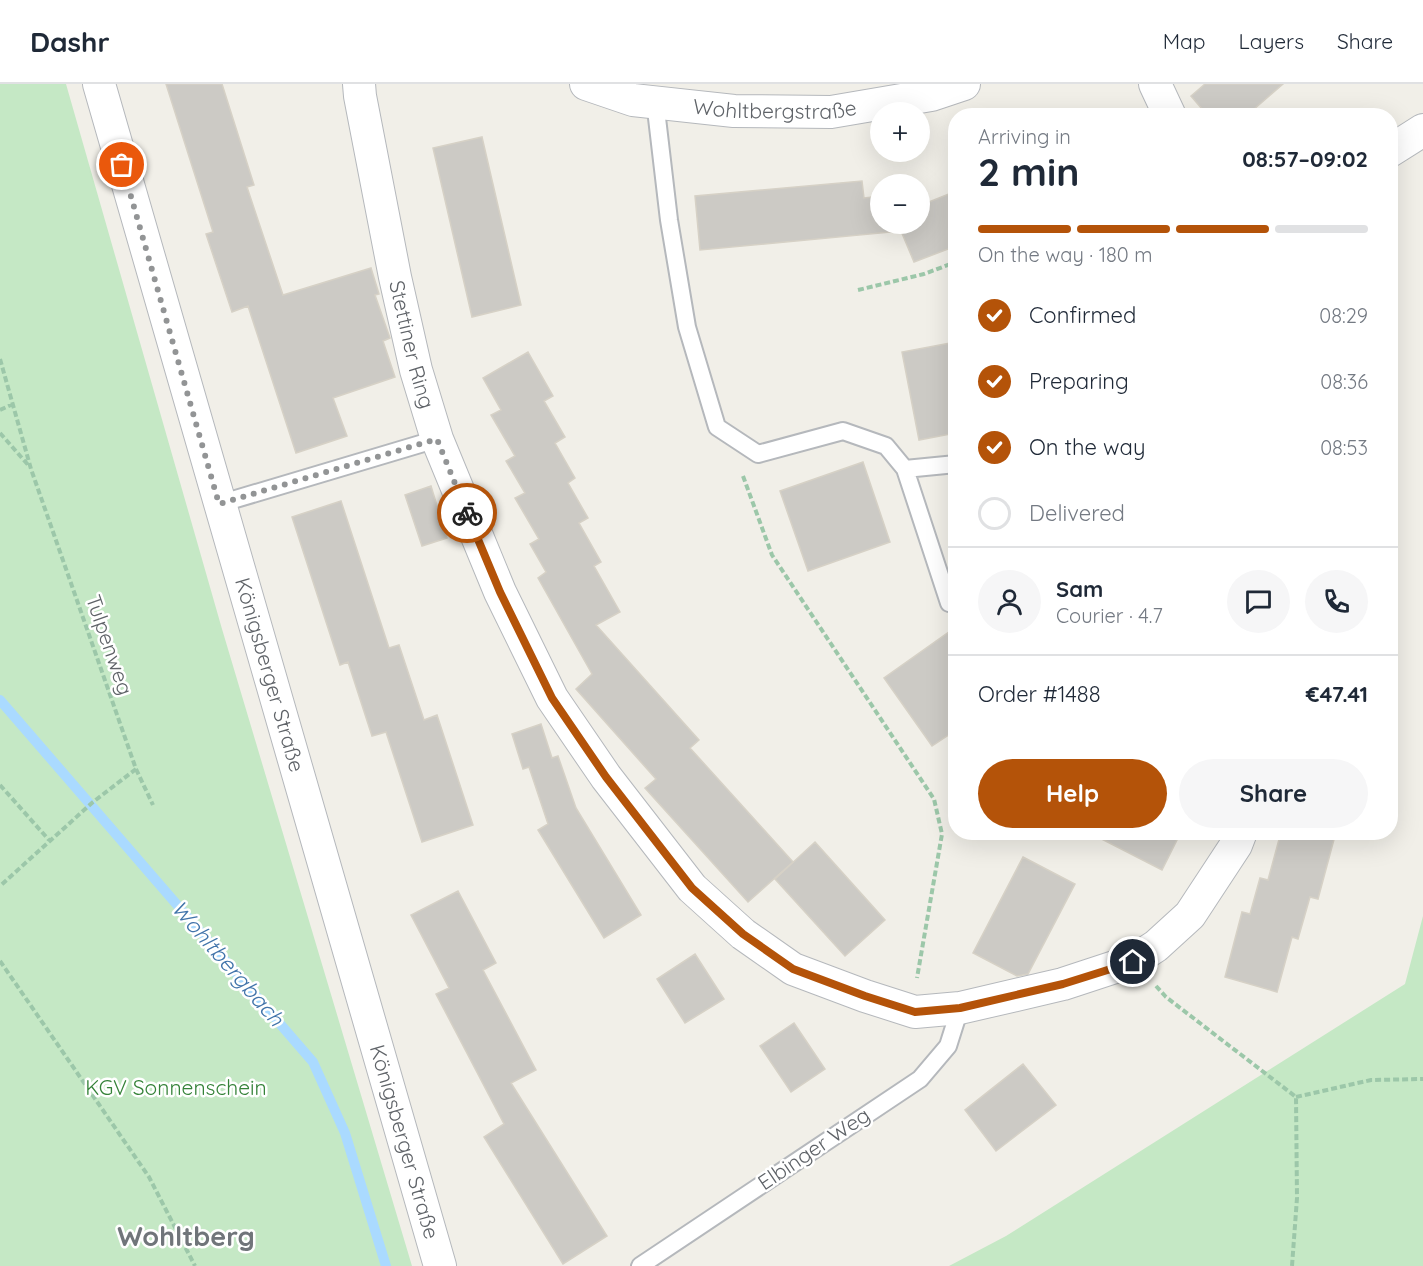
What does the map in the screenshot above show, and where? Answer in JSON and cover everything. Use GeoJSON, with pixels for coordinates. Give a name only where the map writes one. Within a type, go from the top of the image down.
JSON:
{"type":"FeatureCollection","features":[{"type":"Feature","properties":{"kind":"street","name":"Königsberger Straße"},"geometry":{"type":"LineString","coordinates":[[99,84],[441,1266]]}},
{"type":"Feature","properties":{"kind":"street","name":"Stettiner Ring"},"geometry":{"type":"LineString","coordinates":[[359,84],[395,277],[416,370],[437,439],[500,592],[552,698],[606,777],[692,888],[743,934],[793,969],[865,996],[915,1012],[960,1008],[1063,984],[1133,962],[1156,946],[1190,915],[1238,840]]}},
{"type":"Feature","properties":{"kind":"street","name":"Wohltbergstraße"},"geometry":{"type":"LineString","coordinates":[[586,84],[633,100],[734,97],[831,112],[931,95],[964,84]]}},
{"type":"Feature","properties":{"kind":"street"},"geometry":{"type":"LineString","coordinates":[[1155,84],[1166,108]]}},
{"type":"Feature","properties":{"kind":"street"},"geometry":{"type":"LineString","coordinates":[[1398,146],[1423,130]]}},
{"type":"Feature","properties":{"kind":"lane"},"geometry":{"type":"LineString","coordinates":[[655,101],[669,220],[687,327],[717,427],[758,454],[843,431],[886,446],[905,469],[948,600]]}},
{"type":"Feature","properties":{"kind":"lane"},"geometry":{"type":"LineString","coordinates":[[219,504],[437,439]]}},
{"type":"Feature","properties":{"kind":"lane"},"geometry":{"type":"LineString","coordinates":[[905,469],[948,465]]}},
{"type":"Feature","properties":{"kind":"lane","name":"Elbinger Weg"},"geometry":{"type":"LineString","coordinates":[[640,1266],[920,1079],[948,1046],[960,1008]]}},
{"type":"Feature","properties":{"kind":"path"},"geometry":{"type":"LineString","coordinates":[[858,290],[924,274],[948,265]]}},
{"type":"Feature","properties":{"kind":"path","name":"Tulpenweg"},"geometry":{"type":"LineString","coordinates":[[0,359],[31,469],[136,769],[153,805]]}},
{"type":"Feature","properties":{"kind":"path"},"geometry":{"type":"LineString","coordinates":[[0,410],[13,404]]}},
{"type":"Feature","properties":{"kind":"path"},"geometry":{"type":"LineString","coordinates":[[0,433],[31,469]]}},
{"type":"Feature","properties":{"kind":"path"},"geometry":{"type":"LineString","coordinates":[[742,473],[772,555],[934,799],[942,834],[916,982],[915,1012]]}},
{"type":"Feature","properties":{"kind":"path"},"geometry":{"type":"LineString","coordinates":[[0,886],[93,802],[136,769]]}},
{"type":"Feature","properties":{"kind":"path"},"geometry":{"type":"LineString","coordinates":[[0,785],[50,840]]}},
{"type":"Feature","properties":{"kind":"path"},"geometry":{"type":"LineString","coordinates":[[0,961],[149,1177],[195,1266]]}},
{"type":"Feature","properties":{"kind":"path"},"geometry":{"type":"LineString","coordinates":[[1133,962],[1166,997],[1296,1097]]}},
{"type":"Feature","properties":{"kind":"path"},"geometry":{"type":"LineString","coordinates":[[1296,1097],[1371,1080],[1423,1079]]}},
{"type":"Feature","properties":{"kind":"path"},"geometry":{"type":"LineString","coordinates":[[1292,1266],[1298,1198],[1296,1097]]}},
{"type":"Feature","properties":{"kind":"green space","name":"KGV Sonnenschein"},"geometry":{"type":"Polygon","coordinates":[[[0,84],[66,84],[222,629],[412,1266],[0,1266],[0,84]]]}},
{"type":"Feature","properties":{"kind":"green space"},"geometry":{"type":"Polygon","coordinates":[[[1423,916],[1423,1266],[949,1266],[1006,1236],[1405,984],[1423,916]]]}},
{"type":"Feature","properties":{"kind":"building"},"geometry":{"type":"Polygon","coordinates":[[[166,84],[222,84],[254,185],[247,187],[283,295],[371,268],[379,294],[375,295],[390,338],[383,341],[395,377],[333,398],[347,436],[296,453],[248,306],[232,312],[206,234],[213,232],[166,84]]]}},
{"type":"Feature","properties":{"kind":"building"},"geometry":{"type":"Polygon","coordinates":[[[1205,84],[1283,84],[1255,108],[1201,108],[1191,96],[1205,84]]]}},
{"type":"Feature","properties":{"kind":"building"},"geometry":{"type":"Polygon","coordinates":[[[482,137],[521,305],[472,317],[433,148],[482,137]]]}},
{"type":"Feature","properties":{"kind":"building"},"geometry":{"type":"Polygon","coordinates":[[[862,181],[864,198],[870,197],[870,234],[700,250],[695,196],[862,181]]]}},
{"type":"Feature","properties":{"kind":"building"},"geometry":{"type":"Polygon","coordinates":[[[948,194],[948,249],[914,262],[902,234],[930,234],[930,202],[948,194]]]}},
{"type":"Feature","properties":{"kind":"building"},"geometry":{"type":"Polygon","coordinates":[[[948,343],[948,435],[919,440],[902,352],[948,343]]]}},
{"type":"Feature","properties":{"kind":"building"},"geometry":{"type":"Polygon","coordinates":[[[528,352],[553,396],[544,401],[565,437],[555,443],[575,478],[568,483],[588,518],[579,523],[601,562],[594,566],[620,612],[596,625],[699,740],[690,748],[793,862],[748,902],[645,788],[656,779],[576,689],[592,674],[538,578],[546,572],[530,544],[539,539],[515,498],[525,493],[506,461],[515,456],[491,415],[501,410],[483,378],[528,352]]]}},
{"type":"Feature","properties":{"kind":"building"},"geometry":{"type":"Polygon","coordinates":[[[863,462],[890,542],[808,571],[780,491],[863,462]]]}},
{"type":"Feature","properties":{"kind":"building"},"geometry":{"type":"Polygon","coordinates":[[[431,486],[447,538],[422,546],[405,495],[431,486]]]}},
{"type":"Feature","properties":{"kind":"building"},"geometry":{"type":"Polygon","coordinates":[[[341,501],[389,648],[399,645],[424,720],[437,715],[473,825],[422,842],[386,732],[372,736],[348,662],[340,665],[292,517],[341,501]]]}},
{"type":"Feature","properties":{"kind":"building"},"geometry":{"type":"Polygon","coordinates":[[[948,633],[948,735],[932,746],[884,678],[948,633]]]}},
{"type":"Feature","properties":{"kind":"building"},"geometry":{"type":"Polygon","coordinates":[[[541,724],[552,758],[558,756],[576,808],[641,915],[604,938],[538,830],[548,824],[529,767],[523,769],[512,734],[541,724]]]}},
{"type":"Feature","properties":{"kind":"building"},"geometry":{"type":"Polygon","coordinates":[[[1104,840],[1177,840],[1162,870],[1104,840]]]}},
{"type":"Feature","properties":{"kind":"building"},"geometry":{"type":"Polygon","coordinates":[[[1279,840],[1334,840],[1318,899],[1310,897],[1298,939],[1292,937],[1277,992],[1225,977],[1242,912],[1250,914],[1260,878],[1268,880],[1279,840]]]}},
{"type":"Feature","properties":{"kind":"building"},"geometry":{"type":"Polygon","coordinates":[[[815,842],[885,920],[845,956],[775,879],[815,842]]]}},
{"type":"Feature","properties":{"kind":"building"},"geometry":{"type":"Polygon","coordinates":[[[1023,857],[1075,884],[1028,974],[1017,976],[973,953],[1023,857]]]}},
{"type":"Feature","properties":{"kind":"building"},"geometry":{"type":"Polygon","coordinates":[[[458,891],[496,963],[483,970],[536,1070],[511,1083],[607,1236],[563,1264],[484,1137],[504,1124],[436,994],[449,988],[411,915],[458,891]]]}},
{"type":"Feature","properties":{"kind":"building"},"geometry":{"type":"Polygon","coordinates":[[[695,954],[724,999],[685,1023],[657,979],[695,954]]]}},
{"type":"Feature","properties":{"kind":"building"},"geometry":{"type":"Polygon","coordinates":[[[794,1023],[825,1069],[791,1092],[760,1046],[794,1023]]]}},
{"type":"Feature","properties":{"kind":"building"},"geometry":{"type":"Polygon","coordinates":[[[1023,1064],[1056,1105],[996,1151],[965,1110],[1023,1064]]]}},
{"type":"Feature","properties":{"kind":"waterway","name":"Wohltbergbach"},"geometry":{"type":"LineString","coordinates":[[0,700],[313,1062],[345,1133],[386,1266]]}},
{"type":"Feature","properties":{"kind":"way so far"},"geometry":{"type":"LineString","coordinates":[[122,165],[219,504],[437,439],[467,513]]}},
{"type":"Feature","properties":{"kind":"district","name":"Wohltberg"},"geometry":{"type":"Point","coordinates":[186,1237]}},
{"type":"Feature","properties":{"kind":"route"},"geometry":{"type":"LineString","coordinates":[[467,513],[500,592],[552,698],[606,777],[692,888],[743,934],[793,969],[915,1012],[960,1008],[1063,984],[1133,962]]}}]}
